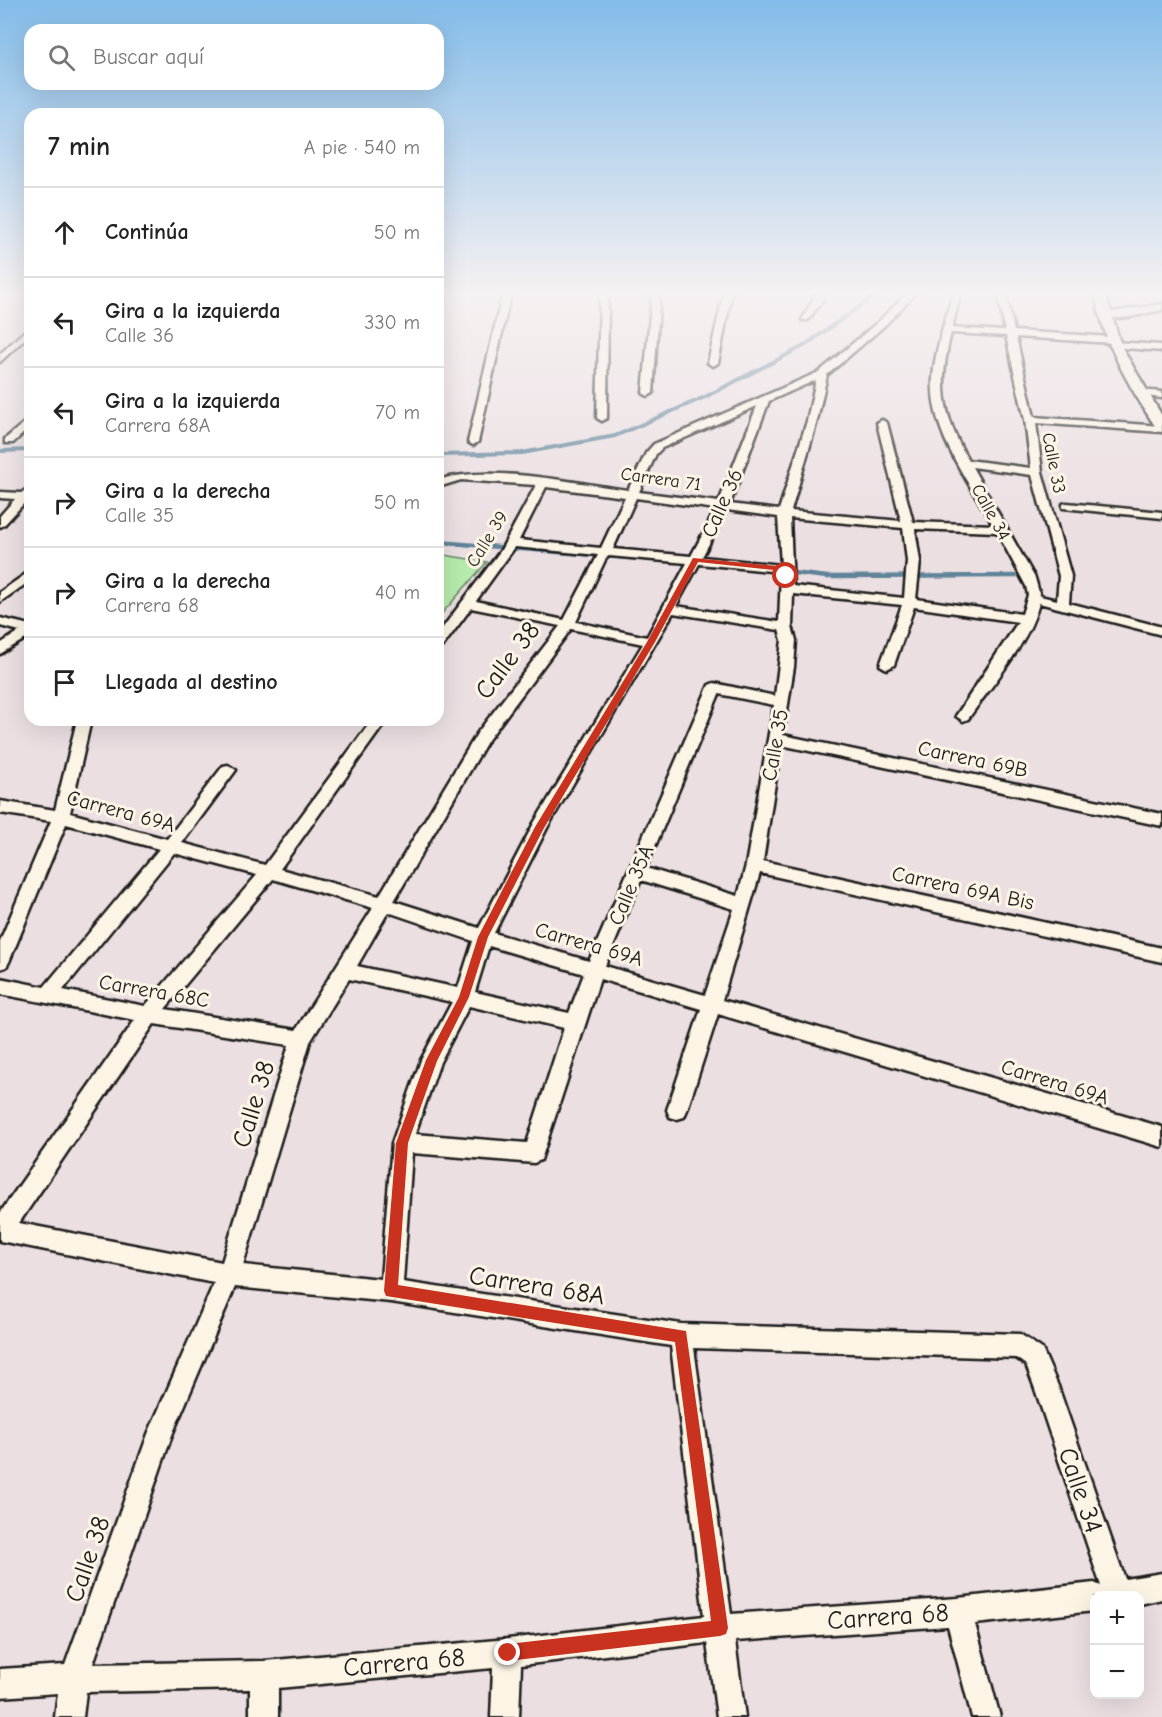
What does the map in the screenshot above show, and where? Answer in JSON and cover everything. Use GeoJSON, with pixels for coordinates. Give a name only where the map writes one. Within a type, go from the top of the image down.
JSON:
{"type":"FeatureCollection","features":[{"type":"Feature","properties":{"kind":"street"},"geometry":{"type":"LineString","coordinates":[[473,442],[489,372]]}},
{"type":"Feature","properties":{"kind":"street"},"geometry":{"type":"LineString","coordinates":[[602,418],[603,372]]}},
{"type":"Feature","properties":{"kind":"street"},"geometry":{"type":"LineString","coordinates":[[648,393],[650,372]]}},
{"type":"Feature","properties":{"kind":"street","name":"Calle 34"},"geometry":{"type":"LineString","coordinates":[[938,372],[938,409],[1000,529],[1033,586],[1034,598]]}},
{"type":"Feature","properties":{"kind":"street","name":"Calle 33"},"geometry":{"type":"LineString","coordinates":[[1018,372],[1030,420],[1037,472],[1065,576],[1063,604]]}},
{"type":"Feature","properties":{"kind":"street"},"geometry":{"type":"LineString","coordinates":[[1129,372],[1162,428]]}},
{"type":"Feature","properties":{"kind":"street"},"geometry":{"type":"LineString","coordinates":[[764,401],[822,374]]}},
{"type":"Feature","properties":{"kind":"street","name":"Calle 35"},"geometry":{"type":"LineString","coordinates":[[677,1110],[744,905],[754,866],[783,702],[789,640],[785,627],[787,576],[784,514],[812,421],[822,374]]}},
{"type":"Feature","properties":{"kind":"street"},"geometry":{"type":"LineString","coordinates":[[1140,393],[1162,395]]}},
{"type":"Feature","properties":{"kind":"street","name":"Calle 38"},"geometry":{"type":"LineString","coordinates":[[69,1717],[74,1678],[160,1434],[229,1275],[301,1039],[345,971],[483,736],[569,623],[651,453],[658,446],[764,401]]}},
{"type":"Feature","properties":{"kind":"street","name":"Calle 36"},"geometry":{"type":"LineString","coordinates":[[391,1291],[402,1143],[432,1060],[464,997],[483,937],[540,827],[651,642],[694,563],[724,505],[764,401]]}},
{"type":"Feature","properties":{"kind":"street"},"geometry":{"type":"LineString","coordinates":[[1030,420],[1162,428]]}},
{"type":"Feature","properties":{"kind":"street"},"geometry":{"type":"LineString","coordinates":[[882,423],[909,525],[913,579],[908,602],[887,665]]}},
{"type":"Feature","properties":{"kind":"street"},"geometry":{"type":"LineString","coordinates":[[9,441],[24,427]]}},
{"type":"Feature","properties":{"kind":"street"},"geometry":{"type":"LineString","coordinates":[[965,463],[1037,472]]}},
{"type":"Feature","properties":{"kind":"street","name":"Carrera 71"},"geometry":{"type":"LineString","coordinates":[[444,482],[460,477],[543,482],[784,514],[909,525],[1000,529]]}},
{"type":"Feature","properties":{"kind":"street","name":"Calle 39"},"geometry":{"type":"LineString","coordinates":[[444,635],[509,546],[543,482]]}},
{"type":"Feature","properties":{"kind":"street"},"geometry":{"type":"LineString","coordinates":[[0,495],[24,494]]}},
{"type":"Feature","properties":{"kind":"street"},"geometry":{"type":"LineString","coordinates":[[0,523],[24,498]]}},
{"type":"Feature","properties":{"kind":"street"},"geometry":{"type":"LineString","coordinates":[[1067,506],[1162,515]]}},
{"type":"Feature","properties":{"kind":"street"},"geometry":{"type":"LineString","coordinates":[[509,546],[694,563],[787,576],[908,602],[1026,619]]}},
{"type":"Feature","properties":{"kind":"street"},"geometry":{"type":"LineString","coordinates":[[0,598],[24,580]]}},
{"type":"Feature","properties":{"kind":"street"},"geometry":{"type":"LineString","coordinates":[[963,716],[1026,619],[1034,598],[1162,631]]}},
{"type":"Feature","properties":{"kind":"street"},"geometry":{"type":"LineString","coordinates":[[468,603],[651,642]]}},
{"type":"Feature","properties":{"kind":"street"},"geometry":{"type":"LineString","coordinates":[[669,609],[785,627]]}},
{"type":"Feature","properties":{"kind":"street"},"geometry":{"type":"LineString","coordinates":[[0,622],[24,628]]}},
{"type":"Feature","properties":{"kind":"street"},"geometry":{"type":"LineString","coordinates":[[0,650],[24,633]]}},
{"type":"Feature","properties":{"kind":"street","name":"Calle 35A"},"geometry":{"type":"LineString","coordinates":[[402,1143],[534,1153],[575,1022],[595,969],[714,688],[783,702]]}},
{"type":"Feature","properties":{"kind":"street"},"geometry":{"type":"LineString","coordinates":[[0,962],[18,915],[62,817],[82,726]]}},
{"type":"Feature","properties":{"kind":"street"},"geometry":{"type":"LineString","coordinates":[[0,1230],[149,1015],[269,872],[376,726]]}},
{"type":"Feature","properties":{"kind":"street","name":"Carrera 69B"},"geometry":{"type":"LineString","coordinates":[[776,739],[1162,820]]}},
{"type":"Feature","properties":{"kind":"street"},"geometry":{"type":"LineString","coordinates":[[49,994],[170,848],[228,770]]}},
{"type":"Feature","properties":{"kind":"street","name":"Carrera 69A"},"geometry":{"type":"LineString","coordinates":[[0,807],[62,817],[383,904],[483,937],[1162,1137]]}},
{"type":"Feature","properties":{"kind":"street","name":"Carrera 69A Bis"},"geometry":{"type":"LineString","coordinates":[[754,866],[1162,955]]}},
{"type":"Feature","properties":{"kind":"street"},"geometry":{"type":"LineString","coordinates":[[637,872],[744,905]]}},
{"type":"Feature","properties":{"kind":"street"},"geometry":{"type":"LineString","coordinates":[[345,971],[575,1022]]}},
{"type":"Feature","properties":{"kind":"street","name":"Carrera 68C"},"geometry":{"type":"LineString","coordinates":[[0,987],[49,994],[149,1015],[301,1039]]}},
{"type":"Feature","properties":{"kind":"street","name":"Carrera 68A"},"geometry":{"type":"LineString","coordinates":[[0,1230],[229,1275],[391,1291],[681,1336],[1020,1346],[1034,1357],[1046,1386]]}},
{"type":"Feature","properties":{"kind":"street"},"geometry":{"type":"LineString","coordinates":[[681,1336],[731,1717]]}},
{"type":"Feature","properties":{"kind":"street","name":"Calle 34"},"geometry":{"type":"LineString","coordinates":[[1046,1386],[1106,1591]]}},
{"type":"Feature","properties":{"kind":"street","name":"Carrera 68"},"geometry":{"type":"LineString","coordinates":[[1134,1591],[1162,1586]]}},
{"type":"Feature","properties":{"kind":"street","name":"Carrera 68"},"geometry":{"type":"LineString","coordinates":[[0,1683],[74,1678],[264,1675],[508,1653],[720,1628],[958,1612],[1090,1598]]}},
{"type":"Feature","properties":{"kind":"street"},"geometry":{"type":"LineString","coordinates":[[958,1612],[986,1717]]}},
{"type":"Feature","properties":{"kind":"street"},"geometry":{"type":"LineString","coordinates":[[505,1717],[508,1653]]}},
{"type":"Feature","properties":{"kind":"street"},"geometry":{"type":"LineString","coordinates":[[264,1675],[264,1717]]}},
{"type":"Feature","properties":{"kind":"green space"},"geometry":{"type":"Polygon","coordinates":[[[444,555],[487,562],[444,611],[444,555]]]}},
{"type":"Feature","properties":{"kind":"waterway"},"geometry":{"type":"LineString","coordinates":[[444,455],[522,453],[615,436],[705,397],[753,372]]}},
{"type":"Feature","properties":{"kind":"waterway"},"geometry":{"type":"LineString","coordinates":[[0,451],[24,450]]}},
{"type":"Feature","properties":{"kind":"waterway"},"geometry":{"type":"LineString","coordinates":[[444,542],[644,559]]}},
{"type":"Feature","properties":{"kind":"waterway"},"geometry":{"type":"LineString","coordinates":[[785,572],[827,577],[1015,576]]}},
{"type":"Feature","properties":{"kind":"route"},"geometry":{"type":"LineString","coordinates":[[508,1653],[720,1628],[681,1336],[391,1291],[402,1143],[432,1060],[464,997],[483,937],[540,827],[651,642],[696,560],[787,569],[786,576]]}}]}
